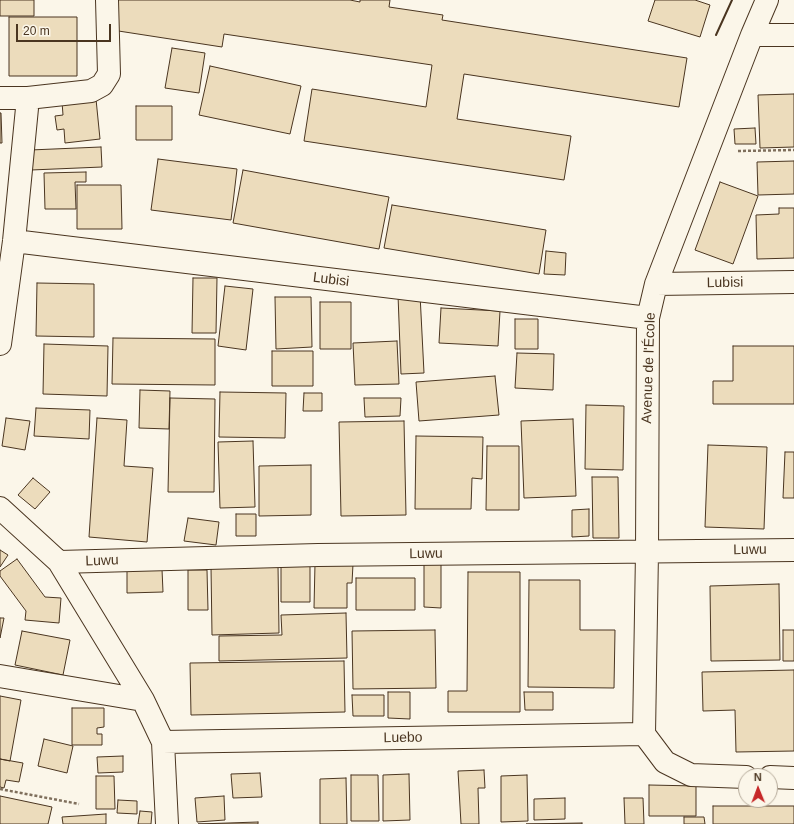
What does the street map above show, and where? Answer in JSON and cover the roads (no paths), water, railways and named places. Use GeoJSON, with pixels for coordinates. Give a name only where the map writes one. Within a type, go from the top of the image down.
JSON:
{"type":"FeatureCollection","features":[{"type":"Feature","properties":{"kind":"street"},"geometry":{"type":"LineString","coordinates":[[0,98],[28,98],[92,91],[102,85],[108,74],[107,0]]}},
{"type":"Feature","properties":{"kind":"street","name":"Avenue de l'École"},"geometry":{"type":"LineString","coordinates":[[644,734],[647,552],[648,318],[656,284],[767,0]]}},
{"type":"Feature","properties":{"kind":"street"},"geometry":{"type":"LineString","coordinates":[[752,36],[794,35]]}},
{"type":"Feature","properties":{"kind":"street"},"geometry":{"type":"LineString","coordinates":[[0,344],[14,241],[28,98]]}},
{"type":"Feature","properties":{"kind":"street","name":"Lubisi"},"geometry":{"type":"LineString","coordinates":[[14,241],[648,318]]}},
{"type":"Feature","properties":{"kind":"street","name":"Lubisi"},"geometry":{"type":"LineString","coordinates":[[656,284],[794,282]]}},
{"type":"Feature","properties":{"kind":"street"},"geometry":{"type":"LineString","coordinates":[[0,508],[59,562],[142,700],[163,742],[167,824]]}},
{"type":"Feature","properties":{"kind":"street","name":"Luwu"},"geometry":{"type":"LineString","coordinates":[[59,562],[318,555],[794,550]]}},
{"type":"Feature","properties":{"kind":"street"},"geometry":{"type":"LineString","coordinates":[[0,676],[142,700]]}},
{"type":"Feature","properties":{"kind":"street"},"geometry":{"type":"LineString","coordinates":[[644,734],[665,762],[691,775],[738,776]]}},
{"type":"Feature","properties":{"kind":"street","name":"Luebo"},"geometry":{"type":"LineString","coordinates":[[163,742],[644,734]]}},
{"type":"Feature","properties":{"kind":"street"},"geometry":{"type":"LineString","coordinates":[[778,777],[794,778]]}}]}
